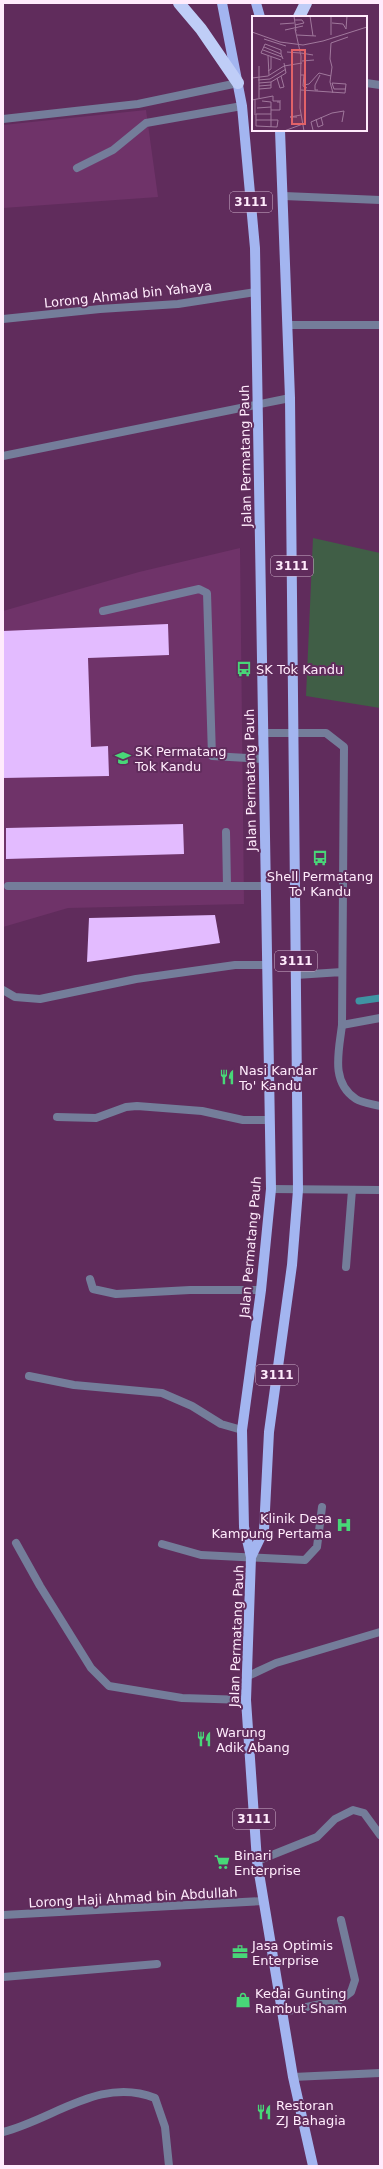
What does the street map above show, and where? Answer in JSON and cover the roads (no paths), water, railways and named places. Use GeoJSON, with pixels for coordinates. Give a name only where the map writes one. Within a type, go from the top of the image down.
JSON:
{"type":"FeatureCollection","features":[{"type":"Feature","properties":{"kind":"highway"},"geometry":{"type":"LineString","coordinates":[[179,3],[201,28],[238,83]]}},
{"type":"Feature","properties":{"kind":"highway"},"geometry":{"type":"LineString","coordinates":[[300,16],[306,3]]}},
{"type":"Feature","properties":{"kind":"main road","name":"Jalan Permatang Pauh"},"geometry":{"type":"LineString","coordinates":[[222,3],[242,106],[255,248],[262,734],[271,1189],[261,1290],[242,1430],[244,1527],[251,1557],[246,1700],[257,1861],[293,2077],[313,2166]]}},
{"type":"Feature","properties":{"kind":"main road"},"geometry":{"type":"LineString","coordinates":[[256,3],[260,16]]}},
{"type":"Feature","properties":{"kind":"main road","name":"Jalan Permatang Pauh"},"geometry":{"type":"LineString","coordinates":[[251,1557],[264,1530],[269,1432],[292,1265],[298,1190],[290,398],[284,196],[280,131]]}},
{"type":"Feature","properties":{"kind":"street"},"geometry":{"type":"LineString","coordinates":[[3,119],[138,104],[238,83]]}},
{"type":"Feature","properties":{"kind":"street"},"geometry":{"type":"LineString","coordinates":[[367,83],[380,86]]}},
{"type":"Feature","properties":{"kind":"street"},"geometry":{"type":"LineString","coordinates":[[77,168],[113,150],[146,123],[242,106]]}},
{"type":"Feature","properties":{"kind":"street"},"geometry":{"type":"LineString","coordinates":[[284,196],[380,200]]}},
{"type":"Feature","properties":{"kind":"street","name":"Lorong Ahmad bin Yahaya"},"geometry":{"type":"LineString","coordinates":[[3,319],[100,309],[178,304],[256,292]]}},
{"type":"Feature","properties":{"kind":"street"},"geometry":{"type":"LineString","coordinates":[[288,325],[380,325]]}},
{"type":"Feature","properties":{"kind":"street"},"geometry":{"type":"LineString","coordinates":[[3,456],[290,398]]}},
{"type":"Feature","properties":{"kind":"street"},"geometry":{"type":"LineString","coordinates":[[103,610],[200,589],[207,593],[212,756],[263,759]]}},
{"type":"Feature","properties":{"kind":"street"},"geometry":{"type":"LineString","coordinates":[[262,734],[326,733],[344,747],[342,1025],[337,1067],[343,1086],[356,1100],[380,1106]]}},
{"type":"Feature","properties":{"kind":"street"},"geometry":{"type":"LineString","coordinates":[[226,832],[227,886]]}},
{"type":"Feature","properties":{"kind":"street"},"geometry":{"type":"LineString","coordinates":[[8,886],[265,886]]}},
{"type":"Feature","properties":{"kind":"street"},"geometry":{"type":"LineString","coordinates":[[3,990],[15,997],[40,999],[136,979],[235,965],[267,965]]}},
{"type":"Feature","properties":{"kind":"street"},"geometry":{"type":"LineString","coordinates":[[296,975],[342,972]]}},
{"type":"Feature","properties":{"kind":"street"},"geometry":{"type":"LineString","coordinates":[[342,1025],[380,1018]]}},
{"type":"Feature","properties":{"kind":"street"},"geometry":{"type":"LineString","coordinates":[[57,1117],[96,1118],[126,1107],[137,1106],[202,1111],[243,1120],[269,1120]]}},
{"type":"Feature","properties":{"kind":"street"},"geometry":{"type":"LineString","coordinates":[[271,1189],[380,1190]]}},
{"type":"Feature","properties":{"kind":"street"},"geometry":{"type":"LineString","coordinates":[[346,1267],[352,1190]]}},
{"type":"Feature","properties":{"kind":"street"},"geometry":{"type":"LineString","coordinates":[[90,1279],[93,1289],[116,1294],[190,1290],[261,1290]]}},
{"type":"Feature","properties":{"kind":"street"},"geometry":{"type":"LineString","coordinates":[[30,1376],[74,1386],[162,1393],[192,1406],[221,1424],[242,1430]]}},
{"type":"Feature","properties":{"kind":"street"},"geometry":{"type":"LineString","coordinates":[[162,1544],[201,1556],[305,1560],[317,1547],[322,1507]]}},
{"type":"Feature","properties":{"kind":"street"},"geometry":{"type":"LineString","coordinates":[[16,1543],[40,1586],[91,1668],[109,1686],[182,1698],[246,1700]]}},
{"type":"Feature","properties":{"kind":"street"},"geometry":{"type":"LineString","coordinates":[[246,1677],[276,1663],[380,1632]]}},
{"type":"Feature","properties":{"kind":"street"},"geometry":{"type":"LineString","coordinates":[[257,1861],[317,1837],[335,1818],[353,1810],[364,1813],[380,1835]]}},
{"type":"Feature","properties":{"kind":"street","name":"Lorong Haji Ahmad bin Abdullah"},"geometry":{"type":"LineString","coordinates":[[3,1915],[263,1902]]}},
{"type":"Feature","properties":{"kind":"street"},"geometry":{"type":"LineString","coordinates":[[283,2012],[340,2000],[351,1992],[355,1980],[341,1920]]}},
{"type":"Feature","properties":{"kind":"street"},"geometry":{"type":"LineString","coordinates":[[3,1977],[157,1964]]}},
{"type":"Feature","properties":{"kind":"street"},"geometry":{"type":"LineString","coordinates":[[293,2077],[380,2073]]}},
{"type":"Feature","properties":{"kind":"street"},"geometry":{"type":"LineString","coordinates":[[3,2132],[18,2128],[89,2097],[119,2091],[142,2092],[155,2098],[165,2127],[169,2166]]}},
{"type":"Feature","properties":{"kind":"waterway"},"geometry":{"type":"LineString","coordinates":[[359,1001],[380,998]]}},
{"type":"Feature","properties":{"kind":"place","name":"SK Tok Kandu"},"geometry":{"type":"Point","coordinates":[244,669]}},
{"type":"Feature","properties":{"kind":"place","name":"SK Permatang Tok Kandu"},"geometry":{"type":"Point","coordinates":[123,758]}},
{"type":"Feature","properties":{"kind":"place","name":"Shell Permatang To' Kandu"},"geometry":{"type":"Point","coordinates":[320,858]}},
{"type":"Feature","properties":{"kind":"place","name":"Nasi Kandar To' Kandu"},"geometry":{"type":"Point","coordinates":[227,1077]}},
{"type":"Feature","properties":{"kind":"place","name":"Klinik Desa Kampung Pertama"},"geometry":{"type":"Point","coordinates":[344,1525]}},
{"type":"Feature","properties":{"kind":"place","name":"Warung Adik Abang"},"geometry":{"type":"Point","coordinates":[204,1739]}},
{"type":"Feature","properties":{"kind":"place","name":"Binari Enterprise"},"geometry":{"type":"Point","coordinates":[222,1862]}},
{"type":"Feature","properties":{"kind":"place","name":"Jasa Optimis Enterprise"},"geometry":{"type":"Point","coordinates":[240,1952]}},
{"type":"Feature","properties":{"kind":"place","name":"Kedai Gunting Rambut Sham"},"geometry":{"type":"Point","coordinates":[243,2000]}},
{"type":"Feature","properties":{"kind":"place","name":"Restoran ZJ Bahagia"},"geometry":{"type":"Point","coordinates":[264,2112]}}]}
